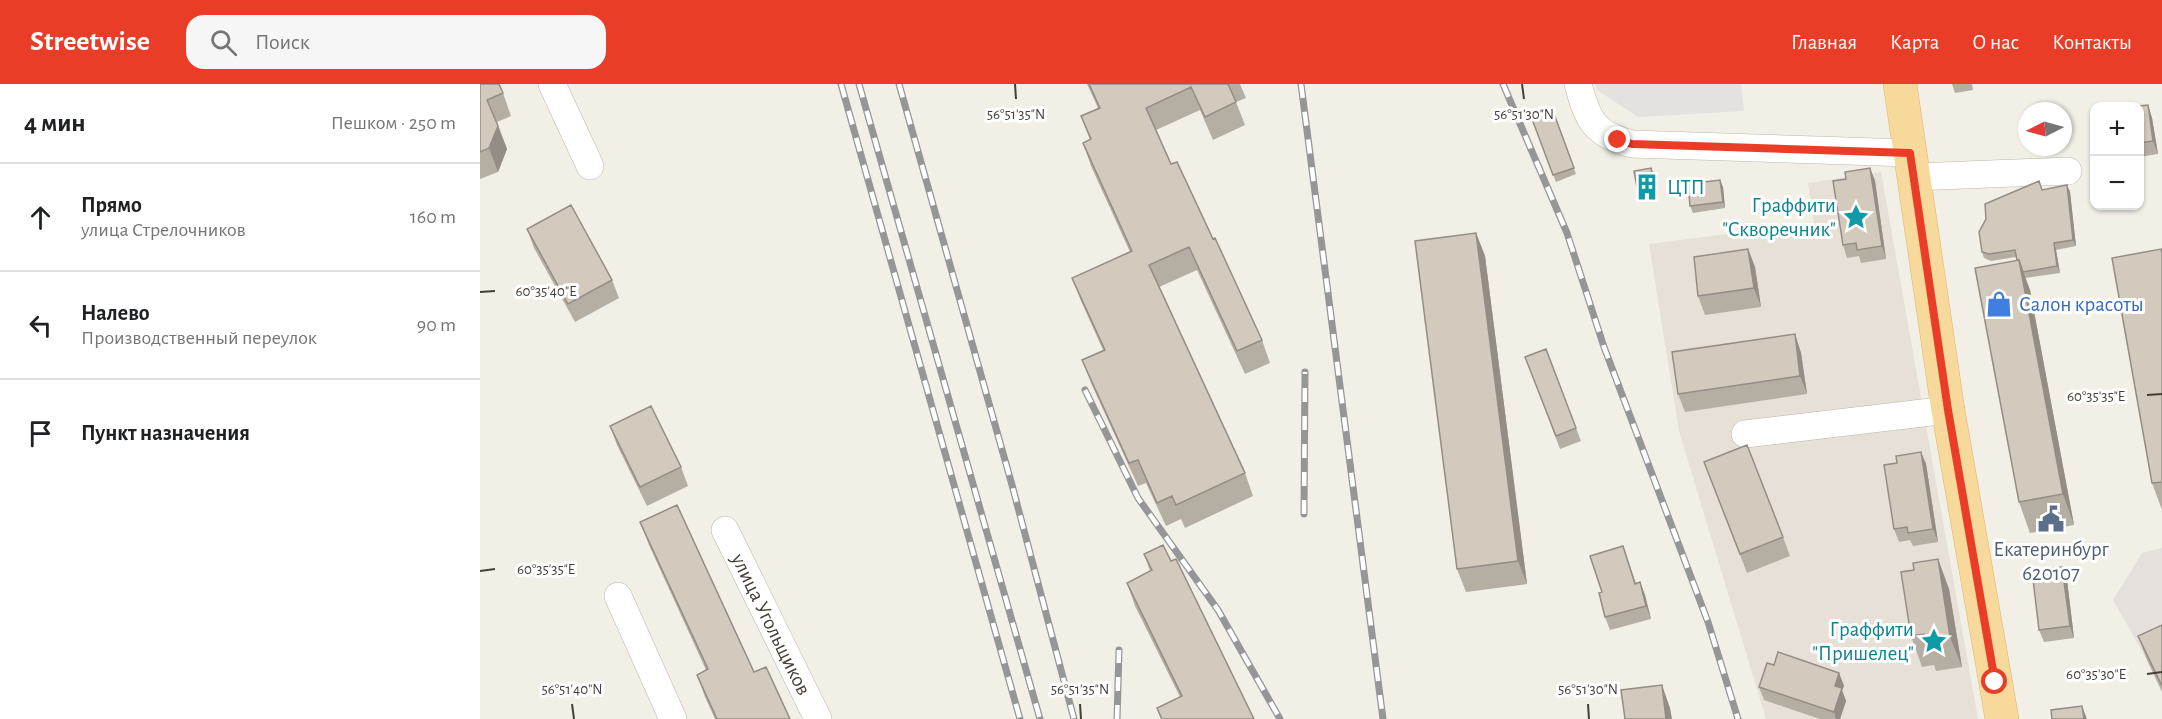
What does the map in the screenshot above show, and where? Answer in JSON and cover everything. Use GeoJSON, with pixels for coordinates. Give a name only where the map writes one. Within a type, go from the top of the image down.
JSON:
{"type":"FeatureCollection","features":[{"type":"Feature","properties":{"kind":"main road"},"geometry":{"type":"LineString","coordinates":[[1900,84],[1948,410],[2002,719]]}},
{"type":"Feature","properties":{"kind":"street"},"geometry":{"type":"LineString","coordinates":[[552,84],[590,166]]}},
{"type":"Feature","properties":{"kind":"street"},"geometry":{"type":"LineString","coordinates":[[1578,84],[1586,111],[1595,126],[1604,134],[1632,144],[1912,165],[2068,171]]}},
{"type":"Feature","properties":{"kind":"street"},"geometry":{"type":"LineString","coordinates":[[1745,434],[1948,410]]}},
{"type":"Feature","properties":{"kind":"street","name":"улица Угольщиков"},"geometry":{"type":"LineString","coordinates":[[725,530],[818,719]]}},
{"type":"Feature","properties":{"kind":"street"},"geometry":{"type":"LineString","coordinates":[[618,596],[673,719]]}},
{"type":"Feature","properties":{"kind":"shaded area"},"geometry":{"type":"Polygon","coordinates":[[[1595,84],[1741,84],[1744,111],[1638,117],[1597,90],[1595,84]]]}},
{"type":"Feature","properties":{"kind":"shaded area"},"geometry":{"type":"Polygon","coordinates":[[[1881,172],[1978,719],[1766,719],[1679,431],[1649,244],[1814,223],[1808,183],[1881,172]]]}},
{"type":"Feature","properties":{"kind":"shaded area"},"geometry":{"type":"Polygon","coordinates":[[[2162,548],[2162,692],[2147,660],[2113,600],[2142,553],[2162,548]]]}},
{"type":"Feature","properties":{"kind":"building"},"geometry":{"type":"Polygon","coordinates":[[[480,84],[499,84],[503,93],[487,100],[498,126],[489,148],[480,152],[480,84]]]}},
{"type":"Feature","properties":{"kind":"building"},"geometry":{"type":"Polygon","coordinates":[[[1089,84],[1228,84],[1236,102],[1205,117],[1191,87],[1146,108],[1171,164],[1177,162],[1213,239],[1215,238],[1262,340],[1237,351],[1189,247],[1149,265],[1245,473],[1176,505],[1172,496],[1157,503],[1138,460],[1129,463],[1082,360],[1105,350],[1072,278],[1132,251],[1083,143],[1091,139],[1081,116],[1100,108],[1089,84]]]}},
{"type":"Feature","properties":{"kind":"building"},"geometry":{"type":"Polygon","coordinates":[[[2144,105],[2148,105],[2153,141],[2144,142],[2144,105]]]}},
{"type":"Feature","properties":{"kind":"building"},"geometry":{"type":"Polygon","coordinates":[[[1553,111],[1574,168],[1553,175],[1532,119],[1553,111]]]}},
{"type":"Feature","properties":{"kind":"building","name":"ЦТП"},"geometry":{"type":"Polygon","coordinates":[[[1651,168],[1655,190],[1638,193],[1634,171],[1651,168]]]}},
{"type":"Feature","properties":{"kind":"building"},"geometry":{"type":"Polygon","coordinates":[[[1870,168],[1882,246],[1857,250],[1856,243],[1843,245],[1833,181],[1846,179],[1845,172],[1870,168]]]}},
{"type":"Feature","properties":{"kind":"building"},"geometry":{"type":"Polygon","coordinates":[[[1720,180],[1723,202],[1690,206],[1688,184],[1720,180]]]}},
{"type":"Feature","properties":{"kind":"building"},"geometry":{"type":"Polygon","coordinates":[[[2039,181],[2042,190],[2067,185],[2073,240],[2054,243],[2057,266],[2023,272],[2015,250],[1989,254],[1982,252],[1979,232],[1986,219],[1985,204],[2039,181]]]}},
{"type":"Feature","properties":{"kind":"building"},"geometry":{"type":"Polygon","coordinates":[[[571,205],[612,280],[568,304],[527,229],[571,205]]]}},
{"type":"Feature","properties":{"kind":"building"},"geometry":{"type":"Polygon","coordinates":[[[1476,233],[1518,561],[1457,569],[1415,241],[1476,233]]]}},
{"type":"Feature","properties":{"kind":"building"},"geometry":{"type":"Polygon","coordinates":[[[1748,249],[1754,288],[1698,296],[1694,257],[1748,249]]]}},
{"type":"Feature","properties":{"kind":"building"},"geometry":{"type":"Polygon","coordinates":[[[2161,249],[2162,482],[2152,483],[2112,258],[2161,249]]]}},
{"type":"Feature","properties":{"kind":"building"},"geometry":{"type":"Polygon","coordinates":[[[2019,260],[2063,494],[2019,502],[1975,268],[2019,260]]]}},
{"type":"Feature","properties":{"kind":"building"},"geometry":{"type":"Polygon","coordinates":[[[1795,334],[1800,376],[1678,394],[1672,352],[1795,334]]]}},
{"type":"Feature","properties":{"kind":"building"},"geometry":{"type":"Polygon","coordinates":[[[1546,349],[1576,428],[1556,436],[1525,357],[1546,349]]]}},
{"type":"Feature","properties":{"kind":"building"},"geometry":{"type":"Polygon","coordinates":[[[651,406],[681,467],[640,487],[610,426],[651,406]]]}},
{"type":"Feature","properties":{"kind":"building"},"geometry":{"type":"Polygon","coordinates":[[[1747,445],[1783,537],[1740,554],[1704,462],[1747,445]]]}},
{"type":"Feature","properties":{"kind":"building"},"geometry":{"type":"Polygon","coordinates":[[[1921,452],[1933,529],[1908,533],[1907,527],[1894,529],[1884,465],[1897,463],[1896,456],[1921,452]]]}},
{"type":"Feature","properties":{"kind":"building"},"geometry":{"type":"Polygon","coordinates":[[[677,505],[754,672],[766,667],[790,719],[717,719],[697,675],[708,669],[640,522],[677,505]]]}},
{"type":"Feature","properties":{"kind":"building"},"geometry":{"type":"Polygon","coordinates":[[[1163,545],[1171,561],[1176,559],[1254,719],[1162,719],[1157,708],[1182,696],[1127,583],[1152,570],[1144,554],[1163,545]]]}},
{"type":"Feature","properties":{"kind":"building"},"geometry":{"type":"Polygon","coordinates":[[[1623,546],[1635,584],[1640,582],[1646,606],[1605,617],[1599,593],[1602,592],[1590,556],[1623,546]]]}},
{"type":"Feature","properties":{"kind":"building"},"geometry":{"type":"Polygon","coordinates":[[[1938,559],[1950,637],[1925,641],[1924,634],[1911,636],[1901,572],[1914,570],[1913,563],[1938,559]]]}},
{"type":"Feature","properties":{"kind":"building"},"geometry":{"type":"Polygon","coordinates":[[[2062,567],[2070,626],[2039,630],[2032,571],[2062,567]]]}},
{"type":"Feature","properties":{"kind":"building"},"geometry":{"type":"Polygon","coordinates":[[[2162,625],[2162,686],[2138,636],[2162,625]]]}},
{"type":"Feature","properties":{"kind":"building"},"geometry":{"type":"Polygon","coordinates":[[[1778,652],[1839,673],[1835,686],[1842,688],[1834,712],[1759,687],[1767,663],[1774,665],[1778,652]]]}},
{"type":"Feature","properties":{"kind":"building"},"geometry":{"type":"Polygon","coordinates":[[[1662,685],[1666,719],[1625,719],[1621,690],[1662,685]]]}},
{"type":"Feature","properties":{"kind":"building"},"geometry":{"type":"Polygon","coordinates":[[[2082,706],[2084,719],[2052,719],[2051,710],[2082,706]]]}},
{"type":"Feature","properties":{"kind":"railway"},"geometry":{"type":"LineString","coordinates":[[841,84],[1020,719]]}},
{"type":"Feature","properties":{"kind":"railway"},"geometry":{"type":"LineString","coordinates":[[859,84],[1040,719]]}},
{"type":"Feature","properties":{"kind":"railway"},"geometry":{"type":"LineString","coordinates":[[899,84],[1012,485],[1074,719]]}},
{"type":"Feature","properties":{"kind":"railway"},"geometry":{"type":"LineString","coordinates":[[1301,84],[1383,719]]}},
{"type":"Feature","properties":{"kind":"railway"},"geometry":{"type":"LineString","coordinates":[[1503,84],[1567,233],[1604,347],[1708,622],[1738,719]]}},
{"type":"Feature","properties":{"kind":"railway"},"geometry":{"type":"LineString","coordinates":[[1304,514],[1305,372]]}},
{"type":"Feature","properties":{"kind":"railway"},"geometry":{"type":"LineString","coordinates":[[1085,390],[1138,498],[1218,610],[1280,719]]}},
{"type":"Feature","properties":{"kind":"railway"},"geometry":{"type":"LineString","coordinates":[[1117,719],[1119,650]]}},
{"type":"Feature","properties":{"kind":"place","name":"ЦТП"},"geometry":{"type":"Point","coordinates":[1647,187]}},
{"type":"Feature","properties":{"kind":"place","name":"Граффити \"Скворечник\""},"geometry":{"type":"Point","coordinates":[1856,217]}},
{"type":"Feature","properties":{"kind":"place","name":"Салон красоты"},"geometry":{"type":"Point","coordinates":[1999,304]}},
{"type":"Feature","properties":{"kind":"place","name":"Екатеринбург 620107"},"geometry":{"type":"Point","coordinates":[2051,519]}},
{"type":"Feature","properties":{"kind":"place","name":"Граффити \"Пришелец\""},"geometry":{"type":"Point","coordinates":[1934,641]}},
{"type":"Feature","properties":{"kind":"route"},"geometry":{"type":"LineString","coordinates":[[1618,140],[1632,144],[1910,153],[1948,410],[1995,682]]}}]}
